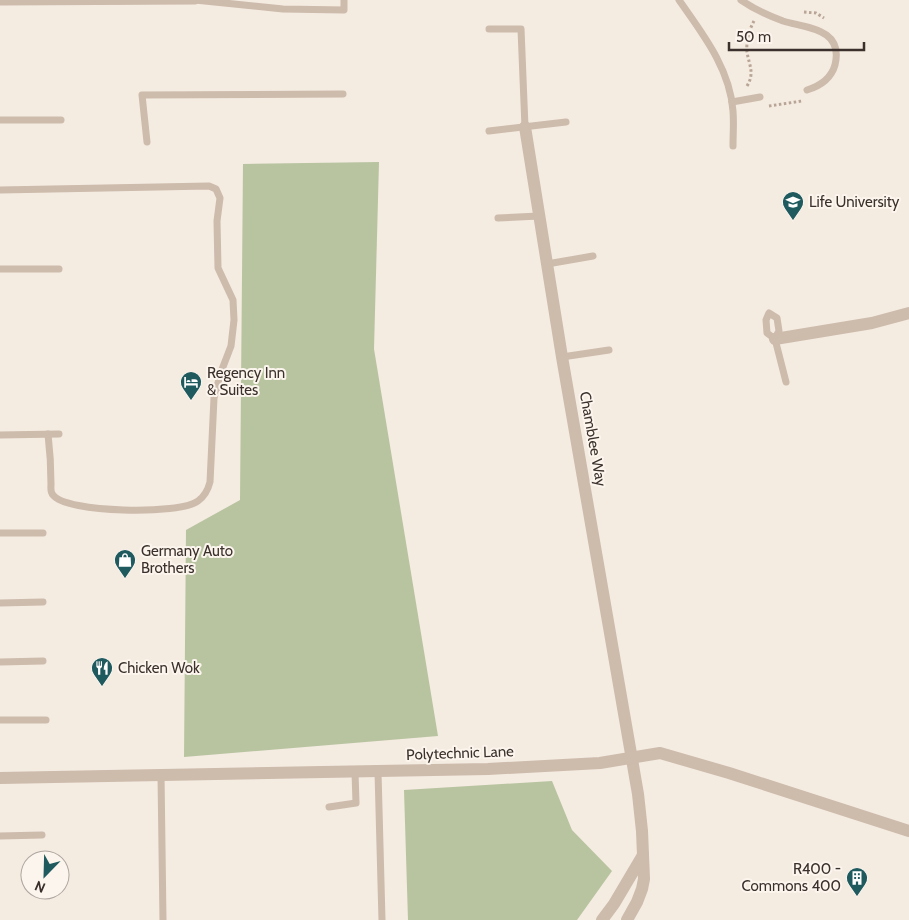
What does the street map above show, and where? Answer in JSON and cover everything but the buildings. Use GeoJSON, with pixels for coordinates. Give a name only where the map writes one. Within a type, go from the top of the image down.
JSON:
{"type":"FeatureCollection","features":[{"type":"Feature","properties":{"kind":"street","name":"Chamblee Way"},"geometry":{"type":"LineString","coordinates":[[524,127],[642,831],[644,879],[642,889],[627,920]]}},
{"type":"Feature","properties":{"kind":"street"},"geometry":{"type":"LineString","coordinates":[[775,339],[872,323],[909,314]]}},
{"type":"Feature","properties":{"kind":"street","name":"Polytechnic Lane"},"geometry":{"type":"LineString","coordinates":[[0,778],[488,769],[600,763],[660,753],[729,773],[909,831]]}},
{"type":"Feature","properties":{"kind":"street"},"geometry":{"type":"LineString","coordinates":[[602,920],[614,904],[643,855]]}},
{"type":"Feature","properties":{"kind":"lane"},"geometry":{"type":"LineString","coordinates":[[0,2],[195,0],[283,9],[344,10],[344,0]]}},
{"type":"Feature","properties":{"kind":"lane"},"geometry":{"type":"LineString","coordinates":[[679,0],[714,52],[735,101],[733,146]]}},
{"type":"Feature","properties":{"kind":"lane"},"geometry":{"type":"LineString","coordinates":[[741,0],[759,11],[783,21],[808,26],[829,37],[832,42],[835,59],[832,70],[820,85],[807,90]]}},
{"type":"Feature","properties":{"kind":"lane"},"geometry":{"type":"LineString","coordinates":[[489,29],[521,29],[524,127]]}},
{"type":"Feature","properties":{"kind":"lane"},"geometry":{"type":"LineString","coordinates":[[147,142],[142,95],[344,94]]}},
{"type":"Feature","properties":{"kind":"lane"},"geometry":{"type":"LineString","coordinates":[[735,101],[760,97]]}},
{"type":"Feature","properties":{"kind":"lane"},"geometry":{"type":"LineString","coordinates":[[0,120],[60,120]]}},
{"type":"Feature","properties":{"kind":"lane"},"geometry":{"type":"LineString","coordinates":[[489,131],[566,122]]}},
{"type":"Feature","properties":{"kind":"lane"},"geometry":{"type":"LineString","coordinates":[[0,190],[209,186],[216,188],[220,198],[217,221],[218,268],[233,300],[234,320],[232,346],[221,372],[214,398],[208,491],[199,501],[193,504],[164,510],[91,508],[60,501],[53,496],[51,491],[48,434]]}},
{"type":"Feature","properties":{"kind":"lane"},"geometry":{"type":"LineString","coordinates":[[498,218],[539,216]]}},
{"type":"Feature","properties":{"kind":"lane"},"geometry":{"type":"LineString","coordinates":[[547,264],[593,256]]}},
{"type":"Feature","properties":{"kind":"lane"},"geometry":{"type":"LineString","coordinates":[[0,269],[59,269]]}},
{"type":"Feature","properties":{"kind":"lane"},"geometry":{"type":"LineString","coordinates":[[775,339],[786,382]]}},
{"type":"Feature","properties":{"kind":"lane"},"geometry":{"type":"LineString","coordinates":[[562,357],[609,350]]}},
{"type":"Feature","properties":{"kind":"lane"},"geometry":{"type":"LineString","coordinates":[[0,435],[59,434]]}},
{"type":"Feature","properties":{"kind":"lane"},"geometry":{"type":"LineString","coordinates":[[0,533],[43,533]]}},
{"type":"Feature","properties":{"kind":"lane"},"geometry":{"type":"LineString","coordinates":[[0,603],[43,602]]}},
{"type":"Feature","properties":{"kind":"lane"},"geometry":{"type":"LineString","coordinates":[[0,662],[43,661]]}},
{"type":"Feature","properties":{"kind":"lane"},"geometry":{"type":"LineString","coordinates":[[0,720],[46,720]]}},
{"type":"Feature","properties":{"kind":"lane"},"geometry":{"type":"LineString","coordinates":[[329,807],[356,803],[355,772]]}},
{"type":"Feature","properties":{"kind":"lane"},"geometry":{"type":"LineString","coordinates":[[378,772],[382,920]]}},
{"type":"Feature","properties":{"kind":"lane"},"geometry":{"type":"LineString","coordinates":[[161,775],[163,920]]}},
{"type":"Feature","properties":{"kind":"lane"},"geometry":{"type":"LineString","coordinates":[[0,836],[42,835]]}},
{"type":"Feature","properties":{"kind":"path"},"geometry":{"type":"LineString","coordinates":[[735,101],[751,80],[747,50],[748,36],[751,25],[759,11]]}},
{"type":"Feature","properties":{"kind":"path"},"geometry":{"type":"LineString","coordinates":[[798,11],[816,13],[829,22]]}},
{"type":"Feature","properties":{"kind":"path"},"geometry":{"type":"LineString","coordinates":[[761,108],[806,100]]}},
{"type":"Feature","properties":{"kind":"green space"},"geometry":{"type":"Polygon","coordinates":[[[379,162],[374,349],[438,736],[184,757],[186,530],[240,500],[243,164],[379,162]]]}},
{"type":"Feature","properties":{"kind":"green space"},"geometry":{"type":"Polygon","coordinates":[[[552,781],[572,830],[612,871],[577,920],[408,920],[404,790],[552,781]]]}},
{"type":"Feature","properties":{"kind":"place","name":"Life University"},"geometry":{"type":"Point","coordinates":[793,221]}},
{"type":"Feature","properties":{"kind":"place","name":"Regency Inn & Suites"},"geometry":{"type":"Point","coordinates":[191,401]}},
{"type":"Feature","properties":{"kind":"place","name":"Germany Auto Brothers"},"geometry":{"type":"Point","coordinates":[125,579]}},
{"type":"Feature","properties":{"kind":"place","name":"Chicken Wok"},"geometry":{"type":"Point","coordinates":[102,687]}},
{"type":"Feature","properties":{"kind":"place","name":"R400 - Commons 400"},"geometry":{"type":"Point","coordinates":[857,897]}}]}
